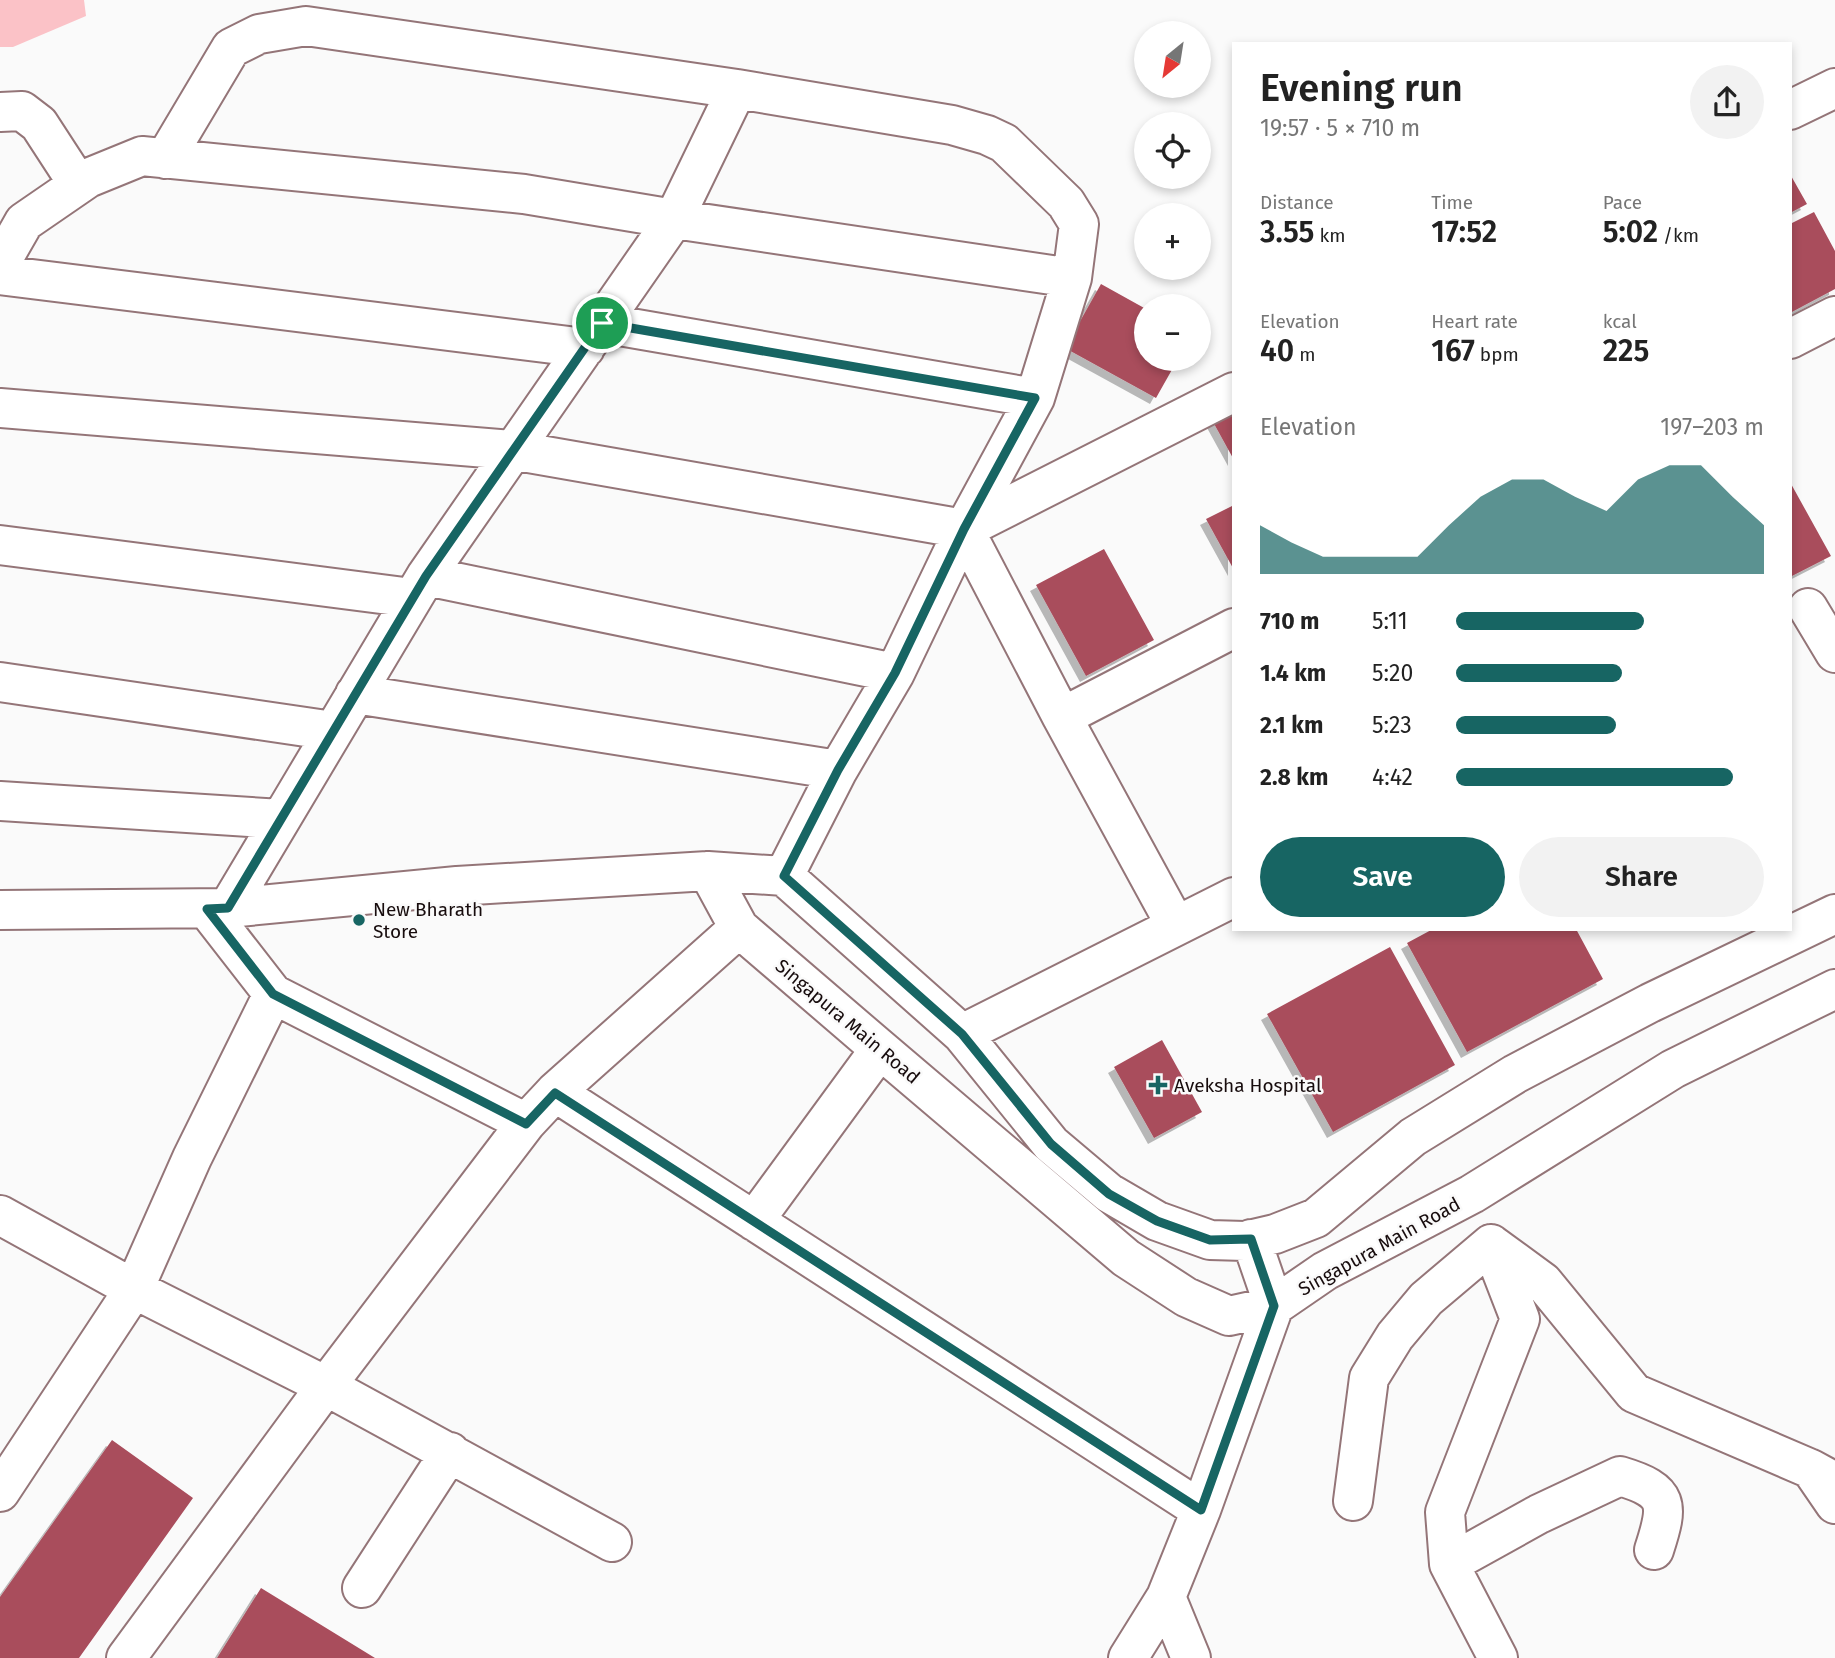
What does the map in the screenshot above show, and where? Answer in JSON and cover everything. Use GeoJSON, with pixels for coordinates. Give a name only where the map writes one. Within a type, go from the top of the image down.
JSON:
{"type":"FeatureCollection","features":[{"type":"Feature","properties":{"kind":"street"},"geometry":{"type":"LineString","coordinates":[[165,159],[231,48],[259,34],[306,26],[737,89],[952,125],[1004,143],[1066,202],[1079,224],[1072,278],[1035,398],[964,529],[895,673],[838,770],[784,876]]}},
{"type":"Feature","properties":{"kind":"street"},"geometry":{"type":"LineString","coordinates":[[1792,109],[1835,88]]}},
{"type":"Feature","properties":{"kind":"street"},"geometry":{"type":"LineString","coordinates":[[217,909],[281,819],[419,587],[511,450],[674,219],[737,89]]}},
{"type":"Feature","properties":{"kind":"street"},"geometry":{"type":"LineString","coordinates":[[0,112],[22,111],[39,124],[78,184]]}},
{"type":"Feature","properties":{"kind":"street"},"geometry":{"type":"LineString","coordinates":[[0,264],[24,222],[78,184],[142,156],[524,194],[1072,278]]}},
{"type":"Feature","properties":{"kind":"street"},"geometry":{"type":"LineString","coordinates":[[0,275],[593,336],[1035,398]]}},
{"type":"Feature","properties":{"kind":"street"},"geometry":{"type":"LineString","coordinates":[[1792,338],[1835,316]]}},
{"type":"Feature","properties":{"kind":"street"},"geometry":{"type":"LineString","coordinates":[[0,408],[511,450],[964,529],[1232,393]]}},
{"type":"Feature","properties":{"kind":"street"},"geometry":{"type":"LineString","coordinates":[[964,529],[1062,717],[1176,926]]}},
{"type":"Feature","properties":{"kind":"street"},"geometry":{"type":"LineString","coordinates":[[0,545],[419,587],[895,673]]}},
{"type":"Feature","properties":{"kind":"street"},"geometry":{"type":"LineString","coordinates":[[1811,606],[1835,653]]}},
{"type":"Feature","properties":{"kind":"street"},"geometry":{"type":"LineString","coordinates":[[1062,717],[1232,629]]}},
{"type":"Feature","properties":{"kind":"street"},"geometry":{"type":"LineString","coordinates":[[0,682],[333,731]]}},
{"type":"Feature","properties":{"kind":"street"},"geometry":{"type":"LineString","coordinates":[[355,694],[838,770]]}},
{"type":"Feature","properties":{"kind":"street"},"geometry":{"type":"LineString","coordinates":[[0,801],[281,819]]}},
{"type":"Feature","properties":{"kind":"street"},"geometry":{"type":"LineString","coordinates":[[0,910],[217,909],[457,886],[708,871],[784,876],[962,1034],[1051,1144],[1109,1194],[1157,1221],[1210,1240],[1251,1239],[1316,1218],[1413,1137],[1515,1074],[1650,1003],[1835,914]]}},
{"type":"Feature","properties":{"kind":"street","name":"Singapura Main Road"},"geometry":{"type":"LineString","coordinates":[[708,871],[739,928],[1126,1258],[1186,1297],[1229,1316],[1274,1306],[1325,1271],[1472,1194],[1673,1069],[1835,989]]}},
{"type":"Feature","properties":{"kind":"street"},"geometry":{"type":"LineString","coordinates":[[962,1034],[1232,898]]}},
{"type":"Feature","properties":{"kind":"street"},"geometry":{"type":"LineString","coordinates":[[217,909],[273,994],[526,1124]]}},
{"type":"Feature","properties":{"kind":"street"},"geometry":{"type":"LineString","coordinates":[[125,1658],[326,1386],[526,1124],[555,1093],[739,928]]}},
{"type":"Feature","properties":{"kind":"street"},"geometry":{"type":"LineString","coordinates":[[0,1492],[134,1289],[192,1158],[273,994]]}},
{"type":"Feature","properties":{"kind":"street"},"geometry":{"type":"LineString","coordinates":[[754,1221],[880,1048]]}},
{"type":"Feature","properties":{"kind":"street"},"geometry":{"type":"LineString","coordinates":[[555,1093],[1201,1510]]}},
{"type":"Feature","properties":{"kind":"street"},"geometry":{"type":"LineString","coordinates":[[1472,1194],[1520,1319],[1445,1512],[1449,1564],[1498,1658]]}},
{"type":"Feature","properties":{"kind":"street"},"geometry":{"type":"LineString","coordinates":[[0,1215],[134,1289],[450,1452],[612,1542]]}},
{"type":"Feature","properties":{"kind":"street"},"geometry":{"type":"LineString","coordinates":[[1128,1658],[1166,1597],[1201,1510],[1274,1306],[1251,1239]]}},
{"type":"Feature","properties":{"kind":"street"},"geometry":{"type":"LineString","coordinates":[[1491,1244],[1543,1282],[1634,1393],[1823,1476],[1835,1504]]}},
{"type":"Feature","properties":{"kind":"street"},"geometry":{"type":"LineString","coordinates":[[1353,1501],[1369,1378],[1395,1336],[1426,1299],[1491,1244]]}},
{"type":"Feature","properties":{"kind":"street"},"geometry":{"type":"LineString","coordinates":[[362,1588],[450,1452]]}},
{"type":"Feature","properties":{"kind":"street"},"geometry":{"type":"LineString","coordinates":[[1449,1564],[1539,1514],[1620,1476],[1647,1484],[1659,1496],[1664,1518],[1654,1550]]}},
{"type":"Feature","properties":{"kind":"street"},"geometry":{"type":"LineString","coordinates":[[1166,1597],[1191,1658]]}},
{"type":"Feature","properties":{"kind":"shaded area"},"geometry":{"type":"Polygon","coordinates":[[[0,0],[84,0],[86,16],[13,47],[0,47],[0,0]]]}},
{"type":"Feature","properties":{"kind":"building"},"geometry":{"type":"Polygon","coordinates":[[[1792,178],[1807,204],[1792,212],[1792,178]]]}},
{"type":"Feature","properties":{"kind":"building"},"geometry":{"type":"Polygon","coordinates":[[[1814,212],[1835,251],[1835,289],[1792,312],[1792,223],[1814,212]]]}},
{"type":"Feature","properties":{"kind":"building"},"geometry":{"type":"Polygon","coordinates":[[[1101,284],[1134,302],[1134,371],[1171,371],[1156,398],[1065,348],[1101,284]]]}},
{"type":"Feature","properties":{"kind":"building"},"geometry":{"type":"Polygon","coordinates":[[[1232,409],[1232,456],[1212,420],[1232,409]]]}},
{"type":"Feature","properties":{"kind":"building"},"geometry":{"type":"Polygon","coordinates":[[[1792,486],[1831,556],[1792,576],[1792,486]]]}},
{"type":"Feature","properties":{"kind":"building"},"geometry":{"type":"Polygon","coordinates":[[[1232,506],[1232,566],[1206,519],[1232,506]]]}},
{"type":"Feature","properties":{"kind":"building"},"geometry":{"type":"Polygon","coordinates":[[[1104,549],[1154,640],[1086,676],[1036,585],[1104,549]]]}},
{"type":"Feature","properties":{"kind":"building"},"geometry":{"type":"Polygon","coordinates":[[[1429,931],[1577,931],[1603,979],[1467,1052],[1407,943],[1429,931]]]}},
{"type":"Feature","properties":{"kind":"building"},"geometry":{"type":"Polygon","coordinates":[[[1390,947],[1455,1065],[1333,1132],[1267,1014],[1390,947]]]}},
{"type":"Feature","properties":{"kind":"building"},"geometry":{"type":"Polygon","coordinates":[[[1162,1040],[1202,1112],[1154,1138],[1114,1067],[1162,1040]]]}},
{"type":"Feature","properties":{"kind":"building"},"geometry":{"type":"Polygon","coordinates":[[[112,1440],[193,1498],[79,1658],[0,1658],[0,1597],[112,1440]]]}},
{"type":"Feature","properties":{"kind":"building"},"geometry":{"type":"Polygon","coordinates":[[[261,1588],[375,1658],[217,1658],[261,1588]]]}},
{"type":"Feature","properties":{"kind":"place","name":"New Bharath Store"},"geometry":{"type":"Point","coordinates":[359,920]}},
{"type":"Feature","properties":{"kind":"place","name":"Aveksha Hospital"},"geometry":{"type":"Point","coordinates":[1158,1085]}},
{"type":"Feature","properties":{"kind":"route"},"geometry":{"type":"LineString","coordinates":[[602,323],[1035,398],[964,529],[895,673],[838,770],[784,876],[962,1034],[1051,1144],[1109,1194],[1157,1221],[1210,1240],[1251,1239],[1274,1306],[1201,1510],[555,1093],[526,1124],[273,994],[207,909],[228,908],[426,576],[511,450],[602,323]]}}]}
